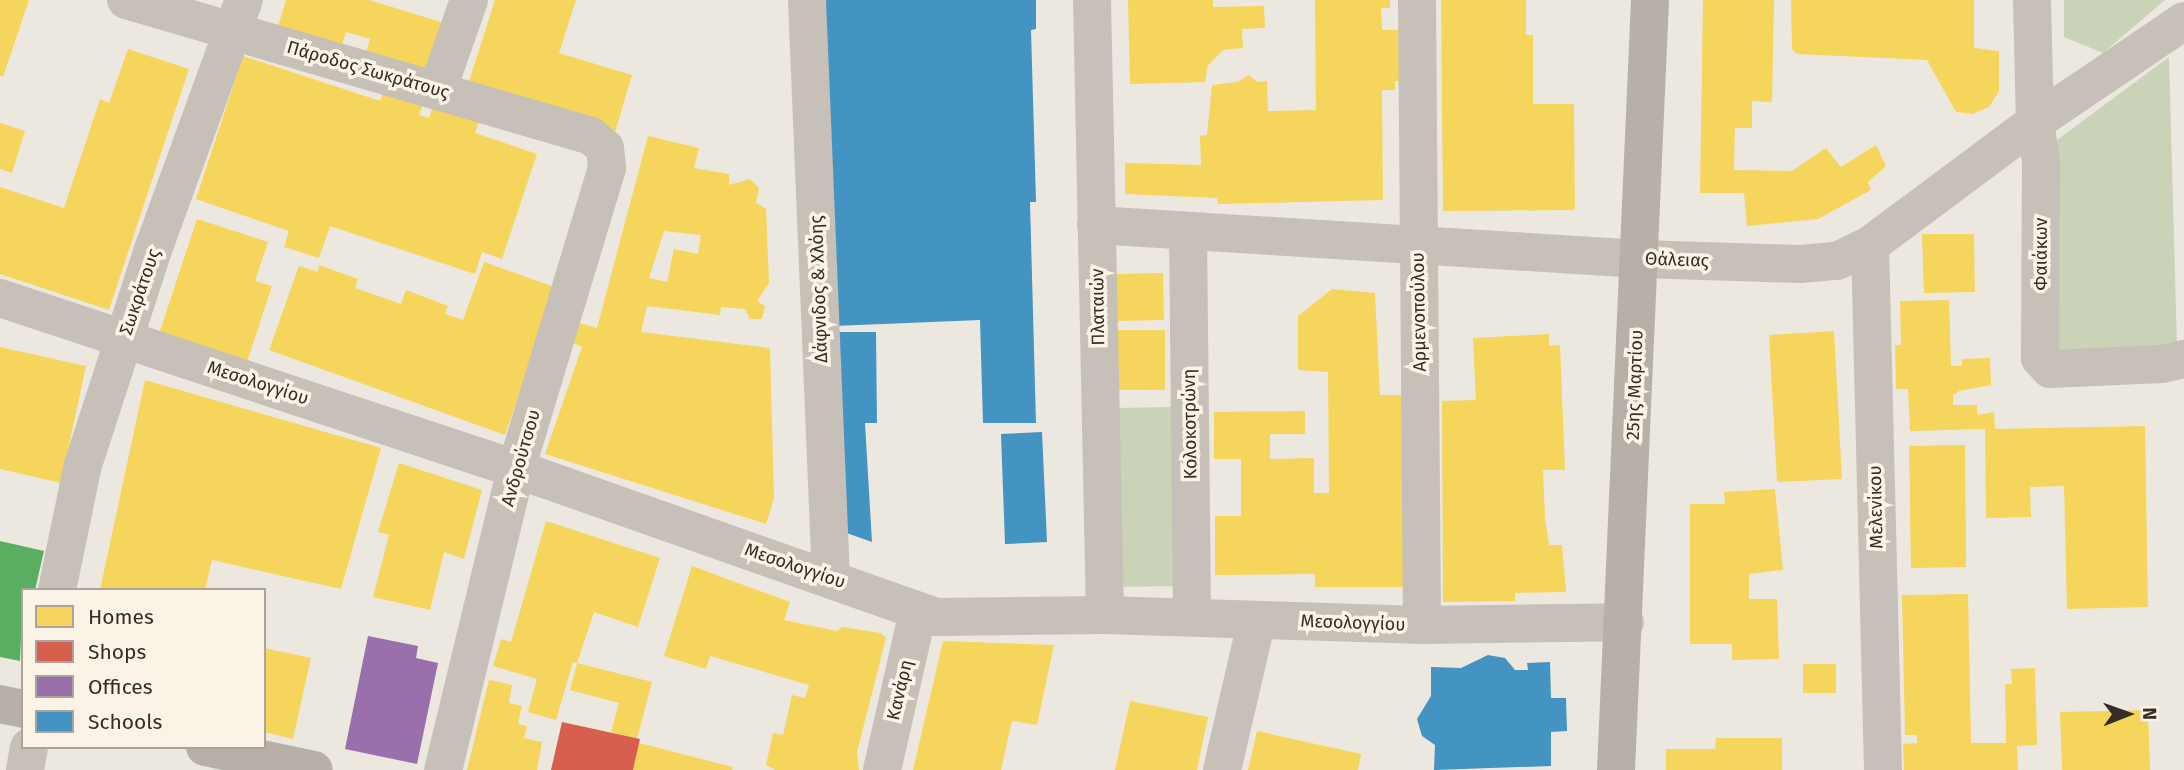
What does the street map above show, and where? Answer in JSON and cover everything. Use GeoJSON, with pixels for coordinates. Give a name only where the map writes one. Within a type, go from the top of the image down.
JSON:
{"type":"FeatureCollection","features":[{"type":"Feature","properties":{"kind":"street","name":"Πάροδος Σωκράτους"},"geometry":{"type":"LineString","coordinates":[[126,0],[239,15],[437,91],[591,136],[605,148]]}},
{"type":"Feature","properties":{"kind":"street"},"geometry":{"type":"LineString","coordinates":[[437,91],[469,0]]}},
{"type":"Feature","properties":{"kind":"street","name":"Δάφνιδος & Χλόης"},"geometry":{"type":"LineString","coordinates":[[807,0],[831,579]]}},
{"type":"Feature","properties":{"kind":"street","name":"Πλαταιών"},"geometry":{"type":"LineString","coordinates":[[1091,0],[1105,615]]}},
{"type":"Feature","properties":{"kind":"street","name":"Αρμενοπούλου"},"geometry":{"type":"LineString","coordinates":[[1417,0],[1422,625]]}},
{"type":"Feature","properties":{"kind":"street","name":"25ης Μαρτίου"},"geometry":{"type":"LineString","coordinates":[[1616,770],[1625,622],[1650,0]]}},
{"type":"Feature","properties":{"kind":"street","name":"Φαιάκων"},"geometry":{"type":"LineString","coordinates":[[2032,0],[2035,122],[2041,162],[2040,358],[2050,369],[2184,359]]}},
{"type":"Feature","properties":{"kind":"street","name":"Σωκράτους"},"geometry":{"type":"LineString","coordinates":[[57,588],[83,464],[124,338],[239,15]]}},
{"type":"Feature","properties":{"kind":"street","name":"Θάλειας"},"geometry":{"type":"LineString","coordinates":[[1096,225],[1640,259],[1813,264],[1843,259],[1870,245],[2035,122],[2184,21]]}},
{"type":"Feature","properties":{"kind":"street","name":"Ανδρούτσου"},"geometry":{"type":"LineString","coordinates":[[443,770],[516,469],[607,168],[605,148]]}},
{"type":"Feature","properties":{"kind":"street","name":"Κολοκοτρώνη"},"geometry":{"type":"LineString","coordinates":[[1188,232],[1192,617]]}},
{"type":"Feature","properties":{"kind":"street","name":"Μελενίκου"},"geometry":{"type":"LineString","coordinates":[[1870,245],[1883,770]]}},
{"type":"Feature","properties":{"kind":"street","name":"Μεσολογγίου"},"geometry":{"type":"LineString","coordinates":[[0,298],[516,469],[918,611],[961,620],[1105,615],[1422,625],[1625,622]]}},
{"type":"Feature","properties":{"kind":"street","name":"Κανάρη"},"geometry":{"type":"LineString","coordinates":[[882,770],[918,611]]}},
{"type":"Feature","properties":{"kind":"street"},"geometry":{"type":"LineString","coordinates":[[1222,770],[1257,620]]}},
{"type":"Feature","properties":{"kind":"street"},"geometry":{"type":"LineString","coordinates":[[0,704],[21,709]]}},
{"type":"Feature","properties":{"kind":"street"},"geometry":{"type":"LineString","coordinates":[[25,770],[29,749]]}},
{"type":"Feature","properties":{"kind":"street"},"geometry":{"type":"LineString","coordinates":[[214,749],[313,770]]}},
{"type":"Feature","properties":{"kind":"green space"},"geometry":{"type":"Polygon","coordinates":[[[2064,0],[2165,0],[2103,53],[2064,37],[2064,0]]]}},
{"type":"Feature","properties":{"kind":"green space"},"geometry":{"type":"Polygon","coordinates":[[[2169,57],[2177,347],[2057,350],[2057,140],[2169,57]]]}},
{"type":"Feature","properties":{"kind":"green space"},"geometry":{"type":"Polygon","coordinates":[[[1173,407],[1176,586],[1115,587],[1111,408],[1173,407]]]}},
{"type":"Feature","properties":{"kind":"building: Homes"},"geometry":{"type":"Polygon","coordinates":[[[0,0],[29,0],[3,77],[0,76],[0,0]]]}},
{"type":"Feature","properties":{"kind":"building: Homes"},"geometry":{"type":"Polygon","coordinates":[[[286,0],[369,0],[441,22],[425,75],[365,56],[370,39],[346,32],[341,48],[277,29],[286,0]]]}},
{"type":"Feature","properties":{"kind":"building: Homes"},"geometry":{"type":"Polygon","coordinates":[[[495,0],[576,0],[559,53],[632,75],[613,139],[465,94],[495,0]]]}},
{"type":"Feature","properties":{"kind":"building: Homes"},"geometry":{"type":"Polygon","coordinates":[[[1128,0],[1213,0],[1213,7],[1264,6],[1265,28],[1242,29],[1243,48],[1223,50],[1208,65],[1205,82],[1130,84],[1128,0]]]}},
{"type":"Feature","properties":{"kind":"building: Homes"},"geometry":{"type":"Polygon","coordinates":[[[1315,0],[1390,0],[1390,8],[1381,8],[1382,30],[1400,30],[1401,81],[1395,81],[1395,90],[1382,90],[1383,200],[1218,204],[1217,198],[1125,194],[1125,163],[1201,165],[1200,136],[1207,135],[1212,85],[1237,82],[1249,75],[1257,82],[1267,81],[1268,111],[1316,110],[1315,0]]]}},
{"type":"Feature","properties":{"kind":"building: Homes"},"geometry":{"type":"Polygon","coordinates":[[[1441,0],[1526,0],[1526,35],[1533,35],[1533,104],[1574,104],[1575,210],[1443,211],[1441,0]]]}},
{"type":"Feature","properties":{"kind":"building: Homes"},"geometry":{"type":"Polygon","coordinates":[[[1703,0],[1774,0],[1772,102],[1752,101],[1752,128],[1735,128],[1734,170],[1792,171],[1826,148],[1841,167],[1876,145],[1886,166],[1868,182],[1871,190],[1818,219],[1747,226],[1744,193],[1700,193],[1703,0]]]}},
{"type":"Feature","properties":{"kind":"building: Homes"},"geometry":{"type":"Polygon","coordinates":[[[1791,0],[1974,0],[1974,48],[1999,51],[1999,91],[1989,107],[1973,114],[1956,112],[1927,60],[1797,54],[1792,49],[1791,0]]]}},
{"type":"Feature","properties":{"kind":"building: Homes"},"geometry":{"type":"Polygon","coordinates":[[[128,49],[189,69],[109,310],[0,274],[0,187],[64,208],[100,99],[109,103],[128,49]]]}},
{"type":"Feature","properties":{"kind":"building: Homes"},"geometry":{"type":"Polygon","coordinates":[[[243,56],[380,101],[385,88],[424,101],[419,115],[429,118],[433,106],[479,121],[475,133],[537,154],[502,259],[482,252],[475,274],[330,226],[319,258],[284,247],[289,231],[196,199],[243,56]]]}},
{"type":"Feature","properties":{"kind":"building: Homes"},"geometry":{"type":"Polygon","coordinates":[[[0,123],[25,131],[12,173],[0,169],[0,123]]]}},
{"type":"Feature","properties":{"kind":"building: Homes"},"geometry":{"type":"Polygon","coordinates":[[[648,136],[699,148],[694,168],[729,174],[729,185],[750,179],[759,188],[756,203],[766,209],[769,283],[757,301],[765,306],[762,319],[750,319],[745,309],[721,307],[720,315],[647,306],[641,332],[770,348],[774,499],[766,524],[545,454],[582,347],[573,343],[579,323],[597,328],[648,136]],[[664,231],[649,278],[667,282],[674,249],[698,254],[701,235],[664,231]]]}},
{"type":"Feature","properties":{"kind":"building: Homes"},"geometry":{"type":"Polygon","coordinates":[[[197,219],[268,242],[255,281],[272,286],[247,362],[159,334],[197,219]]]}},
{"type":"Feature","properties":{"kind":"building: Homes"},"geometry":{"type":"Polygon","coordinates":[[[1922,234],[1974,234],[1975,292],[1924,293],[1922,234]]]}},
{"type":"Feature","properties":{"kind":"building: Homes"},"geometry":{"type":"Polygon","coordinates":[[[484,262],[557,288],[505,435],[269,350],[299,266],[318,272],[319,265],[358,279],[355,288],[401,304],[406,290],[448,306],[445,314],[463,320],[484,262]]]}},
{"type":"Feature","properties":{"kind":"building: Homes"},"geometry":{"type":"Polygon","coordinates":[[[1163,273],[1164,320],[1116,321],[1116,274],[1163,273]]]}},
{"type":"Feature","properties":{"kind":"building: Homes"},"geometry":{"type":"Polygon","coordinates":[[[1332,289],[1375,293],[1380,395],[1409,395],[1411,587],[1315,587],[1315,574],[1215,575],[1215,516],[1241,516],[1241,459],[1214,459],[1214,412],[1305,411],[1305,434],[1270,434],[1270,459],[1314,458],[1314,493],[1329,493],[1328,372],[1298,370],[1298,316],[1332,289]]]}},
{"type":"Feature","properties":{"kind":"building: Homes"},"geometry":{"type":"Polygon","coordinates":[[[1949,300],[1951,366],[1962,366],[1962,359],[1990,358],[1991,385],[1959,391],[1953,395],[1953,405],[1977,405],[1977,415],[1994,412],[1995,429],[2145,426],[2148,607],[2067,609],[2064,486],[2030,487],[2031,517],[1986,518],[1985,429],[1910,431],[1908,389],[1896,389],[1895,345],[1901,345],[1900,301],[1949,300]]]}},
{"type":"Feature","properties":{"kind":"building: Homes"},"geometry":{"type":"Polygon","coordinates":[[[1109,330],[1165,330],[1165,390],[1108,390],[1109,330]]]}},
{"type":"Feature","properties":{"kind":"building: Homes"},"geometry":{"type":"Polygon","coordinates":[[[1834,331],[1842,479],[1777,482],[1769,335],[1834,331]]]}},
{"type":"Feature","properties":{"kind":"building: Homes"},"geometry":{"type":"Polygon","coordinates":[[[1549,334],[1549,346],[1560,345],[1565,470],[1543,470],[1545,517],[1549,545],[1562,545],[1566,592],[1515,593],[1515,601],[1443,602],[1442,401],[1476,400],[1473,338],[1549,334]]]}},
{"type":"Feature","properties":{"kind":"building: Homes"},"geometry":{"type":"Polygon","coordinates":[[[0,347],[86,366],[61,483],[0,469],[0,347]]]}},
{"type":"Feature","properties":{"kind":"building: Homes"},"geometry":{"type":"Polygon","coordinates":[[[145,380],[381,448],[341,589],[212,560],[205,588],[100,588],[145,380]]]}},
{"type":"Feature","properties":{"kind":"building: Homes"},"geometry":{"type":"Polygon","coordinates":[[[1965,445],[1966,567],[1911,568],[1909,446],[1965,445]]]}},
{"type":"Feature","properties":{"kind":"building: Homes"},"geometry":{"type":"Polygon","coordinates":[[[399,463],[482,490],[464,559],[444,552],[430,610],[373,597],[389,535],[378,532],[399,463]]]}},
{"type":"Feature","properties":{"kind":"building: Homes"},"geometry":{"type":"Polygon","coordinates":[[[1775,489],[1783,570],[1749,574],[1749,599],[1777,599],[1779,659],[1732,660],[1732,644],[1690,644],[1690,504],[1725,504],[1724,492],[1775,489]]]}},
{"type":"Feature","properties":{"kind":"building: Homes"},"geometry":{"type":"Polygon","coordinates":[[[546,521],[660,558],[638,627],[594,612],[577,663],[573,662],[556,720],[528,712],[537,679],[493,666],[501,639],[511,642],[546,521]]]}},
{"type":"Feature","properties":{"kind":"building: Homes"},"geometry":{"type":"Polygon","coordinates":[[[692,566],[790,602],[784,620],[837,631],[842,627],[881,633],[886,638],[857,752],[859,770],[776,770],[766,765],[773,733],[783,735],[792,695],[805,698],[809,685],[710,656],[706,669],[664,656],[692,566]]]}},
{"type":"Feature","properties":{"kind":"building: Homes"},"geometry":{"type":"Polygon","coordinates":[[[1968,594],[1971,743],[2006,743],[2005,684],[2012,684],[2011,669],[2035,668],[2037,745],[2017,746],[2018,770],[1904,770],[1903,744],[1917,743],[1917,735],[1905,735],[1902,595],[1968,594]]]}},
{"type":"Feature","properties":{"kind":"building: Homes"},"geometry":{"type":"Polygon","coordinates":[[[943,641],[1054,645],[1037,725],[1012,721],[1001,770],[913,770],[943,641]]]}},
{"type":"Feature","properties":{"kind":"building: Homes"},"geometry":{"type":"Polygon","coordinates":[[[266,648],[311,658],[293,739],[266,732],[266,648]]]}},
{"type":"Feature","properties":{"kind":"building: Homes"},"geometry":{"type":"Polygon","coordinates":[[[577,663],[652,682],[637,739],[611,732],[619,703],[570,690],[577,663]]]}},
{"type":"Feature","properties":{"kind":"building: Homes"},"geometry":{"type":"Polygon","coordinates":[[[1803,664],[1836,664],[1836,693],[1803,693],[1803,664]]]}},
{"type":"Feature","properties":{"kind":"building: Homes"},"geometry":{"type":"Polygon","coordinates":[[[489,680],[512,685],[509,703],[522,706],[518,724],[527,726],[524,738],[542,742],[537,770],[467,770],[489,680]]]}},
{"type":"Feature","properties":{"kind":"building: Homes"},"geometry":{"type":"Polygon","coordinates":[[[1130,701],[1208,717],[1197,770],[1115,770],[1130,701]]]}},
{"type":"Feature","properties":{"kind":"building: Homes"},"geometry":{"type":"Polygon","coordinates":[[[2148,710],[2150,770],[2062,770],[2060,712],[2148,710]]]}},
{"type":"Feature","properties":{"kind":"building: Homes"},"geometry":{"type":"Polygon","coordinates":[[[1257,731],[1361,754],[1358,770],[1248,770],[1257,731]]]}},
{"type":"Feature","properties":{"kind":"building: Homes"},"geometry":{"type":"Polygon","coordinates":[[[1716,738],[1782,738],[1782,770],[1666,770],[1666,749],[1715,749],[1716,738]]]}},
{"type":"Feature","properties":{"kind":"building: Homes"},"geometry":{"type":"Polygon","coordinates":[[[639,743],[733,767],[732,770],[633,770],[639,743]]]}},
{"type":"Feature","properties":{"kind":"building: Shops"},"geometry":{"type":"Polygon","coordinates":[[[562,722],[640,739],[633,770],[551,770],[562,722]]]}},
{"type":"Feature","properties":{"kind":"building: Offices"},"geometry":{"type":"Polygon","coordinates":[[[368,636],[418,646],[416,658],[438,663],[417,764],[345,749],[368,636]]]}},
{"type":"Feature","properties":{"kind":"building: Schools"},"geometry":{"type":"Polygon","coordinates":[[[822,0],[1036,0],[1036,29],[1031,30],[1036,202],[1030,202],[1036,423],[983,423],[980,320],[834,326],[822,0]]]}},
{"type":"Feature","properties":{"kind":"building: Schools"},"geometry":{"type":"Polygon","coordinates":[[[834,332],[876,332],[877,423],[865,423],[872,542],[841,531],[834,332]]]}},
{"type":"Feature","properties":{"kind":"building: Schools"},"geometry":{"type":"Polygon","coordinates":[[[1042,432],[1047,542],[1005,544],[1001,434],[1042,432]]]}},
{"type":"Feature","properties":{"kind":"building: Schools"},"geometry":{"type":"Polygon","coordinates":[[[1488,655],[1505,658],[1515,670],[1528,670],[1527,663],[1550,662],[1551,698],[1566,698],[1567,731],[1551,732],[1551,766],[1434,770],[1435,745],[1422,736],[1417,719],[1431,696],[1431,667],[1461,668],[1488,655]]]}},
{"type":"Feature","properties":{"kind":"building: Public"},"geometry":{"type":"Polygon","coordinates":[[[0,541],[44,551],[35,588],[21,588],[20,661],[0,657],[0,541]]]}}]}
